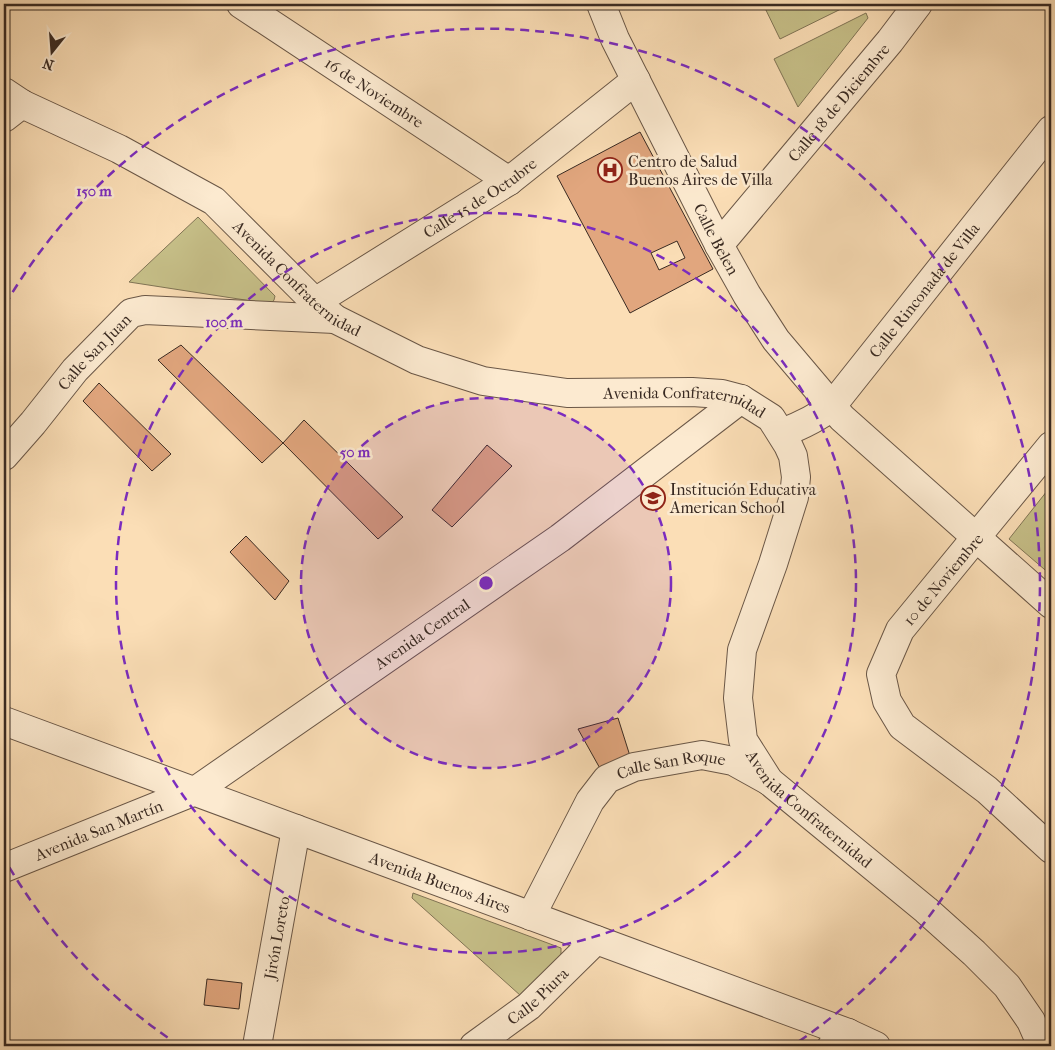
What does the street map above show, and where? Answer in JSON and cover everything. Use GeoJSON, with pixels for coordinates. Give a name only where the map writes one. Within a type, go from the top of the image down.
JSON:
{"type":"FeatureCollection","features":[{"type":"Feature","properties":{"kind":"street","name":"16 de Noviembre"},"geometry":{"type":"LineString","coordinates":[[241,4],[509,181]]}},
{"type":"Feature","properties":{"kind":"street","name":"Calle Belen"},"geometry":{"type":"LineString","coordinates":[[601,4],[636,80],[746,295],[776,340],[831,407],[1051,604]]}},
{"type":"Feature","properties":{"kind":"street","name":"Calle 18 de Diciembre"},"geometry":{"type":"LineString","coordinates":[[720,245],[890,41],[918,4]]}},
{"type":"Feature","properties":{"kind":"street","name":"Calle 15 de Octubre"},"geometry":{"type":"LineString","coordinates":[[325,310],[509,181],[636,80]]}},
{"type":"Feature","properties":{"kind":"street","name":"Avenida Confraternidad"},"geometry":{"type":"LineString","coordinates":[[10,105],[119,149],[214,201],[325,310],[417,360],[483,380],[567,393],[692,392],[722,394],[741,399],[771,418],[782,433],[793,456],[796,477],[794,497],[773,564],[742,650],[738,698],[743,740],[769,781],[926,910],[1007,986],[1031,1021],[1042,1046]]}},
{"type":"Feature","properties":{"kind":"street","name":"Calle Rinconada de Villa"},"geometry":{"type":"LineString","coordinates":[[782,433],[807,423],[831,407],[1051,130]]}},
{"type":"Feature","properties":{"kind":"street","name":"Calle San Juan"},"geometry":{"type":"LineString","coordinates":[[4,456],[75,370],[131,313],[145,310],[325,310]]}},
{"type":"Feature","properties":{"kind":"street","name":"Avenida Central"},"geometry":{"type":"LineString","coordinates":[[195,791],[560,538],[741,399]]}},
{"type":"Feature","properties":{"kind":"street","name":"10 de Noviembre"},"geometry":{"type":"LineString","coordinates":[[1051,446],[900,630],[881,674],[887,701],[902,726],[987,790],[1051,849]]}},
{"type":"Feature","properties":{"kind":"street","name":"Avenida Buenos Aires"},"geometry":{"type":"LineString","coordinates":[[4,721],[596,940],[840,1040],[876,1046]]}},
{"type":"Feature","properties":{"kind":"street","name":"Calle San Roque"},"geometry":{"type":"LineString","coordinates":[[531,916],[582,815],[607,779],[634,767],[702,755],[732,761],[769,781]]}},
{"type":"Feature","properties":{"kind":"street","name":"Avenida San Martín"},"geometry":{"type":"LineString","coordinates":[[4,868],[195,791]]}},
{"type":"Feature","properties":{"kind":"street","name":"Jirón Loreto"},"geometry":{"type":"LineString","coordinates":[[257,1046],[296,829]]}},
{"type":"Feature","properties":{"kind":"street","name":"Calle Piura"},"geometry":{"type":"LineString","coordinates":[[474,1046],[529,1006],[596,940]]}},
{"type":"Feature","properties":{"kind":"shaded area"},"geometry":{"type":"Polygon","coordinates":[[[763,4],[844,4],[845,7],[780,39],[763,4]]]}},
{"type":"Feature","properties":{"kind":"shaded area"},"geometry":{"type":"Polygon","coordinates":[[[866,13],[868,18],[798,107],[774,59],[866,13]]]}},
{"type":"Feature","properties":{"kind":"shaded area"},"geometry":{"type":"Polygon","coordinates":[[[198,217],[275,296],[271,304],[129,282],[198,217]]]}},
{"type":"Feature","properties":{"kind":"shaded area"},"geometry":{"type":"Polygon","coordinates":[[[1051,486],[1051,575],[1009,539],[1051,486]]]}},
{"type":"Feature","properties":{"kind":"shaded area"},"geometry":{"type":"Polygon","coordinates":[[[413,893],[561,948],[561,963],[521,996],[412,898],[413,893]]]}},
{"type":"Feature","properties":{"kind":"building"},"geometry":{"type":"Polygon","coordinates":[[[640,132],[713,269],[630,313],[557,176],[640,132]],[[677,241],[651,253],[659,270],[685,258],[677,241]]]}},
{"type":"Feature","properties":{"kind":"building"},"geometry":{"type":"Polygon","coordinates":[[[181,345],[283,443],[262,463],[158,360],[181,345]]]}},
{"type":"Feature","properties":{"kind":"building"},"geometry":{"type":"Polygon","coordinates":[[[99,383],[171,454],[152,471],[83,401],[99,383]]]}},
{"type":"Feature","properties":{"kind":"building"},"geometry":{"type":"Polygon","coordinates":[[[304,420],[403,517],[378,539],[283,443],[304,420]]]}},
{"type":"Feature","properties":{"kind":"building"},"geometry":{"type":"Polygon","coordinates":[[[487,445],[512,466],[452,527],[432,510],[487,445]]]}},
{"type":"Feature","properties":{"kind":"building"},"geometry":{"type":"Polygon","coordinates":[[[246,536],[289,581],[275,600],[230,552],[246,536]]]}},
{"type":"Feature","properties":{"kind":"building"},"geometry":{"type":"Polygon","coordinates":[[[618,718],[630,756],[602,772],[578,729],[618,718]]]}},
{"type":"Feature","properties":{"kind":"building"},"geometry":{"type":"Polygon","coordinates":[[[207,979],[242,983],[239,1009],[204,1005],[207,979]]]}},
{"type":"Feature","properties":{"kind":"place","name":"Centro de Salud Buenos Aires de Villa"},"geometry":{"type":"Point","coordinates":[610,170]}},
{"type":"Feature","properties":{"kind":"place","name":"Institución Educativa American School"},"geometry":{"type":"Point","coordinates":[653,498]}}]}
